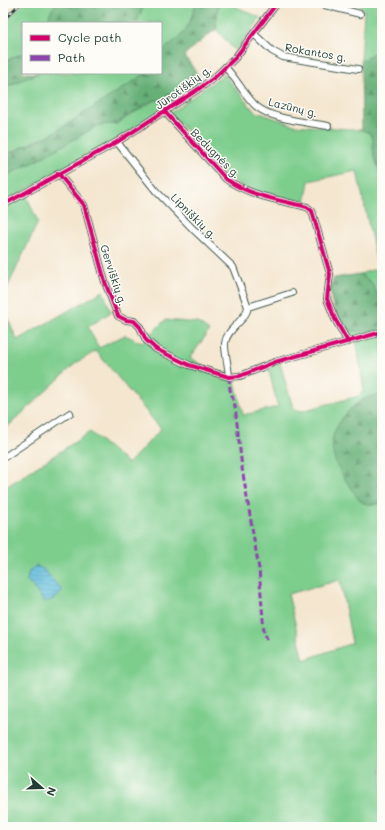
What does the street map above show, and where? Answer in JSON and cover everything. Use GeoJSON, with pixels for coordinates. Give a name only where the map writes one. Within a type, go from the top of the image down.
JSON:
{"type":"FeatureCollection","features":[{"type":"Feature","properties":{"kind":"street","name":"Jūrotiškių g."},"geometry":{"type":"LineString","coordinates":[[3,205],[58,173],[117,142],[165,112],[205,84],[225,67],[254,34],[277,3]]}},
{"type":"Feature","properties":{"kind":"street"},"geometry":{"type":"LineString","coordinates":[[317,3],[360,14]]}},
{"type":"Feature","properties":{"kind":"street","name":"Rokantos g."},"geometry":{"type":"LineString","coordinates":[[254,34],[272,51],[283,57],[358,69]]}},
{"type":"Feature","properties":{"kind":"street","name":"Lazūnų g."},"geometry":{"type":"LineString","coordinates":[[225,67],[255,105],[260,109],[295,120],[328,126]]}},
{"type":"Feature","properties":{"kind":"street","name":"Bedugnės g."},"geometry":{"type":"LineString","coordinates":[[165,112],[226,179],[235,186],[259,196],[307,207],[312,211],[330,274],[327,299],[335,319],[348,342]]}},
{"type":"Feature","properties":{"kind":"street","name":"Lipniškių g."},"geometry":{"type":"LineString","coordinates":[[117,142],[156,191],[193,229],[234,267],[248,307]]}},
{"type":"Feature","properties":{"kind":"street","name":"Gerviškių g."},"geometry":{"type":"LineString","coordinates":[[58,173],[84,205],[105,282],[118,316],[137,324],[146,340],[156,349],[189,365],[229,377],[240,376],[275,362],[382,332]]}},
{"type":"Feature","properties":{"kind":"street"},"geometry":{"type":"LineString","coordinates":[[229,377],[228,360],[224,345],[227,336],[246,313],[248,307],[292,293]]}},
{"type":"Feature","properties":{"kind":"street"},"geometry":{"type":"LineString","coordinates":[[3,458],[70,413]]}},
{"type":"Feature","properties":{"kind":"green space"},"geometry":{"type":"Polygon","coordinates":[[[24,3],[57,3],[50,15],[50,22],[22,22],[22,53],[3,62],[3,24],[24,3]]]}},
{"type":"Feature","properties":{"kind":"green space"},"geometry":{"type":"Polygon","coordinates":[[[57,3],[145,3],[136,22],[50,22],[52,10],[57,3]]]}},
{"type":"Feature","properties":{"kind":"green space"},"geometry":{"type":"Polygon","coordinates":[[[145,3],[196,3],[190,21],[184,32],[162,51],[162,22],[136,22],[145,3]]]}},
{"type":"Feature","properties":{"kind":"green space"},"geometry":{"type":"Polygon","coordinates":[[[196,3],[218,3],[216,29],[184,55],[203,82],[175,102],[151,101],[116,124],[99,125],[32,163],[3,177],[3,156],[52,134],[145,74],[162,74],[162,51],[184,32],[190,21],[196,3]]]}},
{"type":"Feature","properties":{"kind":"green space"},"geometry":{"type":"Polygon","coordinates":[[[218,3],[228,3],[261,18],[235,51],[216,29],[218,3]]]}},
{"type":"Feature","properties":{"kind":"green space"},"geometry":{"type":"Polygon","coordinates":[[[358,3],[382,3],[382,55],[373,53],[361,62],[364,10],[358,3]]]}},
{"type":"Feature","properties":{"kind":"green space"},"geometry":{"type":"Polygon","coordinates":[[[22,53],[22,74],[36,74],[3,88],[3,62],[22,53]]]}},
{"type":"Feature","properties":{"kind":"green space"},"geometry":{"type":"Polygon","coordinates":[[[373,53],[382,55],[382,177],[373,151],[372,136],[367,131],[362,130],[361,62],[373,53]]]}},
{"type":"Feature","properties":{"kind":"green space"},"geometry":{"type":"Polygon","coordinates":[[[36,74],[145,74],[52,134],[3,156],[3,88],[36,74]]]}},
{"type":"Feature","properties":{"kind":"green space"},"geometry":{"type":"Polygon","coordinates":[[[224,74],[254,111],[294,125],[362,130],[372,134],[374,142],[374,155],[382,177],[382,303],[371,282],[360,274],[378,268],[357,171],[309,181],[305,203],[248,190],[226,176],[170,113],[224,74]]]}},
{"type":"Feature","properties":{"kind":"green space"},"geometry":{"type":"Polygon","coordinates":[[[155,100],[175,102],[117,139],[6,201],[3,195],[3,177],[32,163],[99,125],[116,124],[155,100]]]}},
{"type":"Feature","properties":{"kind":"green space"},"geometry":{"type":"Polygon","coordinates":[[[26,195],[38,222],[3,297],[3,208],[26,195]]]}},
{"type":"Feature","properties":{"kind":"green space"},"geometry":{"type":"Polygon","coordinates":[[[360,274],[371,282],[382,303],[382,329],[370,332],[347,330],[339,319],[333,306],[331,291],[334,278],[360,274]]]}},
{"type":"Feature","properties":{"kind":"green space"},"geometry":{"type":"Polygon","coordinates":[[[103,291],[111,312],[88,327],[99,348],[125,335],[142,343],[165,320],[198,323],[209,331],[190,358],[216,371],[233,373],[243,415],[278,407],[268,367],[280,363],[293,408],[301,411],[359,396],[364,390],[357,344],[347,330],[370,332],[382,329],[382,393],[364,399],[354,405],[334,434],[360,501],[367,504],[382,503],[382,827],[3,827],[3,489],[90,432],[128,464],[161,429],[96,351],[76,363],[3,431],[3,307],[17,340],[103,291]],[[340,580],[288,594],[304,660],[352,643],[340,580]]]}},
{"type":"Feature","properties":{"kind":"green space"},"geometry":{"type":"Polygon","coordinates":[[[382,393],[382,503],[369,504],[362,502],[358,498],[341,473],[332,448],[335,431],[345,415],[358,403],[382,393]]]}},
{"type":"Feature","properties":{"kind":"water"},"geometry":{"type":"Polygon","coordinates":[[[36,566],[43,569],[62,590],[59,595],[49,601],[44,601],[27,580],[29,571],[36,566]]]}},
{"type":"Feature","properties":{"kind":"railway"},"geometry":{"type":"LineString","coordinates":[[3,20],[21,3]]}},
{"type":"Feature","properties":{"kind":"marked path"},"geometry":{"type":"LineString","coordinates":[[229,377],[230,390],[235,406],[242,468],[259,569],[264,632],[267,639]]}},
{"type":"Feature","properties":{"kind":"cycle path"},"geometry":{"type":"LineString","coordinates":[[3,205],[117,142],[215,77],[235,58],[277,3]]}},
{"type":"Feature","properties":{"kind":"cycle path"},"geometry":{"type":"LineString","coordinates":[[165,112],[226,179],[245,190],[275,200],[307,207],[312,211],[330,274],[327,299],[335,319],[348,342]]}},
{"type":"Feature","properties":{"kind":"cycle path"},"geometry":{"type":"LineString","coordinates":[[58,173],[84,205],[105,282],[118,316],[126,320],[134,321],[140,327],[146,340],[156,349],[189,365],[229,377],[240,376],[275,362],[382,332]]}}]}
